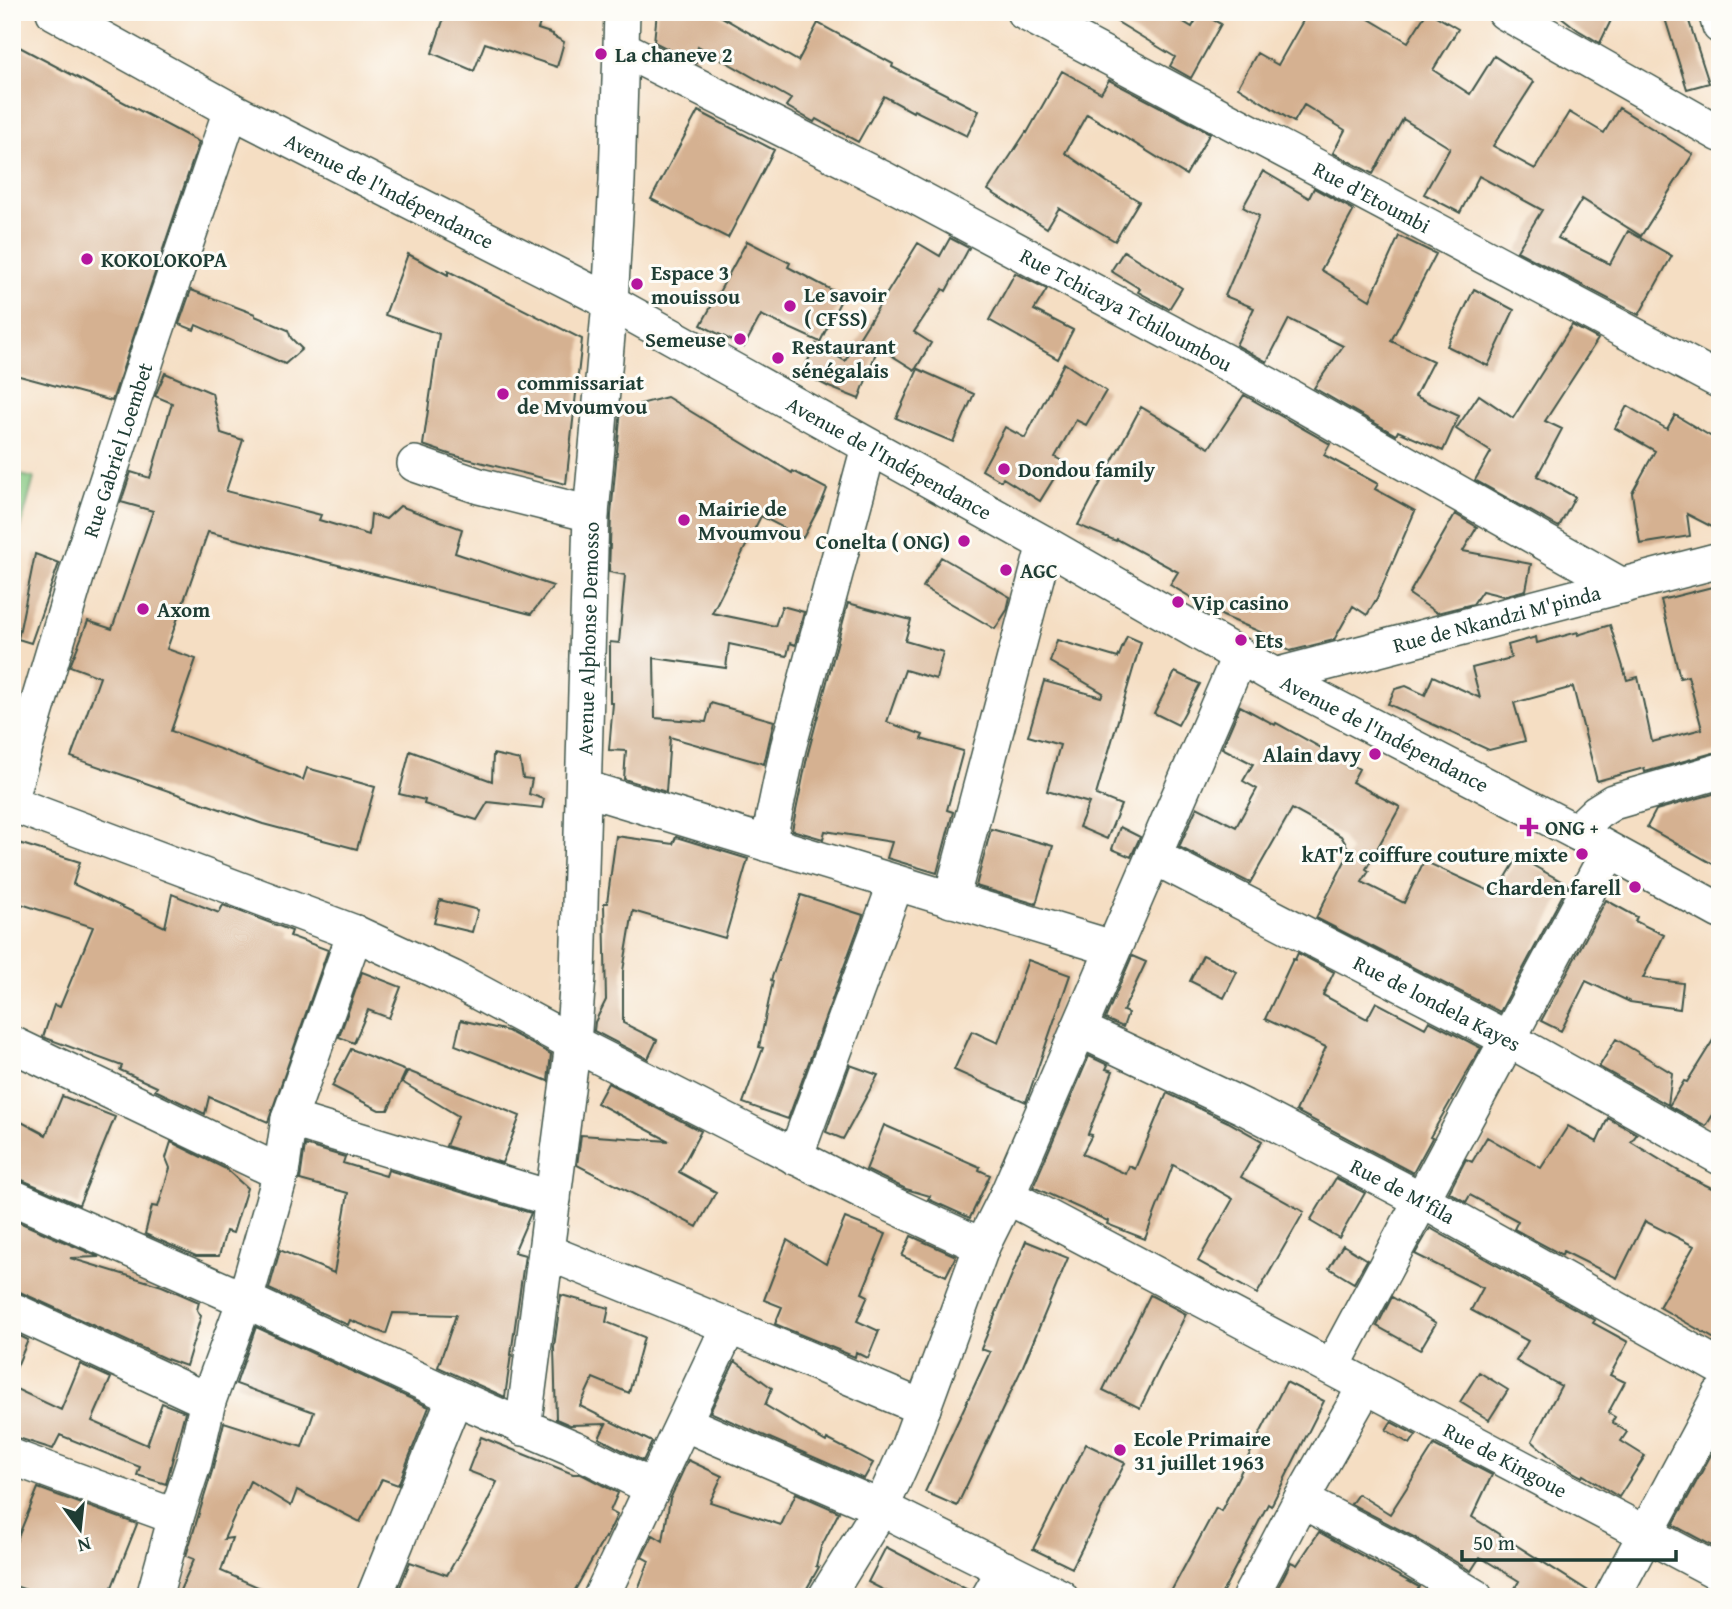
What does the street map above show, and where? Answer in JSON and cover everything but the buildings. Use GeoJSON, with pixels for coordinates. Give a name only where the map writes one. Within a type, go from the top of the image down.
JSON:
{"type":"FeatureCollection","features":[{"type":"Feature","properties":{"kind":"street","name":"Avenue de l'Indépendance"},"geometry":{"type":"LineString","coordinates":[[54,12],[89,21],[231,110],[610,302],[1045,544],[1275,676],[1576,832],[1720,911]]}},
{"type":"Feature","properties":{"kind":"street","name":"Avenue Alphonse Demosso"},"geometry":{"type":"LineString","coordinates":[[523,1428],[573,1043],[578,976],[591,514],[610,302],[622,12]]}},
{"type":"Feature","properties":{"kind":"street","name":"Rue d'Etoumbi"},"geometry":{"type":"LineString","coordinates":[[1024,12],[1720,381]]}},
{"type":"Feature","properties":{"kind":"street"},"geometry":{"type":"LineString","coordinates":[[1505,12],[1720,134]]}},
{"type":"Feature","properties":{"kind":"street"},"geometry":{"type":"LineString","coordinates":[[1716,12],[1720,26]]}},
{"type":"Feature","properties":{"kind":"street","name":"Rue Tchicaya Tchiloumbou"},"geometry":{"type":"LineString","coordinates":[[621,48],[886,180],[1268,385],[1622,586]]}},
{"type":"Feature","properties":{"kind":"street","name":"Rue Gabriel Loembet"},"geometry":{"type":"LineString","coordinates":[[12,791],[83,554],[231,110]]}},
{"type":"Feature","properties":{"kind":"street"},"geometry":{"type":"LineString","coordinates":[[768,844],[788,748],[869,447]]}},
{"type":"Feature","properties":{"kind":"street"},"geometry":{"type":"LineString","coordinates":[[415,464],[479,486],[591,514]]}},
{"type":"Feature","properties":{"kind":"street"},"geometry":{"type":"LineString","coordinates":[[951,900],[1045,544]]}},
{"type":"Feature","properties":{"kind":"street","name":"Rue de Nkandzi M'pinda"},"geometry":{"type":"LineString","coordinates":[[1275,676],[1720,560]]}},
{"type":"Feature","properties":{"kind":"street"},"geometry":{"type":"LineString","coordinates":[[826,1597],[881,1508],[923,1408],[982,1246],[1007,1196],[1240,656]]}},
{"type":"Feature","properties":{"kind":"street"},"geometry":{"type":"LineString","coordinates":[[1576,832],[1597,812],[1613,802],[1720,771]]}},
{"type":"Feature","properties":{"kind":"street"},"geometry":{"type":"LineString","coordinates":[[584,788],[1112,948]]}},
{"type":"Feature","properties":{"kind":"street"},"geometry":{"type":"LineString","coordinates":[[12,804],[355,933],[452,978],[795,1157],[982,1246]]}},
{"type":"Feature","properties":{"kind":"street"},"geometry":{"type":"LineString","coordinates":[[1332,1367],[1609,851]]}},
{"type":"Feature","properties":{"kind":"street","name":"Rue de londela Kayes"},"geometry":{"type":"LineString","coordinates":[[1153,856],[1508,1039],[1720,1157]]}},
{"type":"Feature","properties":{"kind":"street"},"geometry":{"type":"LineString","coordinates":[[795,1157],[896,883]]}},
{"type":"Feature","properties":{"kind":"street"},"geometry":{"type":"LineString","coordinates":[[154,1597],[194,1462],[208,1401],[244,1300],[281,1173],[289,1119],[355,933]]}},
{"type":"Feature","properties":{"kind":"street","name":"Rue de M'fila"},"geometry":{"type":"LineString","coordinates":[[1079,1029],[1244,1108],[1420,1199],[1720,1367]]}},
{"type":"Feature","properties":{"kind":"street"},"geometry":{"type":"LineString","coordinates":[[12,1044],[281,1173]]}},
{"type":"Feature","properties":{"kind":"street"},"geometry":{"type":"LineString","coordinates":[[289,1119],[553,1199]]}},
{"type":"Feature","properties":{"kind":"street","name":"Rue de Kingoue"},"geometry":{"type":"LineString","coordinates":[[1007,1196],[1720,1573]]}},
{"type":"Feature","properties":{"kind":"street"},"geometry":{"type":"LineString","coordinates":[[12,1197],[523,1428],[573,1448],[651,1487]]}},
{"type":"Feature","properties":{"kind":"street"},"geometry":{"type":"LineString","coordinates":[[547,1252],[923,1408]]}},
{"type":"Feature","properties":{"kind":"street"},"geometry":{"type":"LineString","coordinates":[[12,1310],[208,1401]]}},
{"type":"Feature","properties":{"kind":"street"},"geometry":{"type":"LineString","coordinates":[[601,1597],[729,1326]]}},
{"type":"Feature","properties":{"kind":"street"},"geometry":{"type":"LineString","coordinates":[[1250,1597],[1301,1500],[1366,1387]]}},
{"type":"Feature","properties":{"kind":"street"},"geometry":{"type":"LineString","coordinates":[[1612,1597],[1720,1395]]}},
{"type":"Feature","properties":{"kind":"street"},"geometry":{"type":"LineString","coordinates":[[374,1597],[455,1397]]}},
{"type":"Feature","properties":{"kind":"street"},"geometry":{"type":"LineString","coordinates":[[684,1423],[881,1508],[997,1583],[1060,1597]]}},
{"type":"Feature","properties":{"kind":"street"},"geometry":{"type":"LineString","coordinates":[[12,1457],[176,1517]]}},
{"type":"Feature","properties":{"kind":"street"},"geometry":{"type":"LineString","coordinates":[[1301,1500],[1405,1555],[1475,1597]]}},
{"type":"Feature","properties":{"kind":"green space"},"geometry":{"type":"Polygon","coordinates":[[[12,473],[34,478],[12,561],[12,473]]]}},
{"type":"Feature","properties":{"kind":"place","name":"La chaneve 2"},"geometry":{"type":"Point","coordinates":[601,54]}},
{"type":"Feature","properties":{"kind":"place","name":"KOKOLOKOPA"},"geometry":{"type":"Point","coordinates":[87,259]}},
{"type":"Feature","properties":{"kind":"place","name":"Espace 3 mouissou"},"geometry":{"type":"Point","coordinates":[637,284]}},
{"type":"Feature","properties":{"kind":"place","name":"Le savoir ( CFSS)"},"geometry":{"type":"Point","coordinates":[790,306]}},
{"type":"Feature","properties":{"kind":"place","name":"Semeuse"},"geometry":{"type":"Point","coordinates":[740,339]}},
{"type":"Feature","properties":{"kind":"place","name":"Restaurant sénégalais"},"geometry":{"type":"Point","coordinates":[778,358]}},
{"type":"Feature","properties":{"kind":"place","name":"commissariat de Mvoumvou"},"geometry":{"type":"Point","coordinates":[503,394]}},
{"type":"Feature","properties":{"kind":"place","name":"Dondou family"},"geometry":{"type":"Point","coordinates":[1004,469]}},
{"type":"Feature","properties":{"kind":"place","name":"Mairie de Mvoumvou"},"geometry":{"type":"Point","coordinates":[684,520]}},
{"type":"Feature","properties":{"kind":"place","name":"Conelta ( ONG)"},"geometry":{"type":"Point","coordinates":[964,541]}},
{"type":"Feature","properties":{"kind":"place","name":"AGC"},"geometry":{"type":"Point","coordinates":[1006,570]}},
{"type":"Feature","properties":{"kind":"place","name":"Vip casino"},"geometry":{"type":"Point","coordinates":[1178,602]}},
{"type":"Feature","properties":{"kind":"place","name":"Axom"},"geometry":{"type":"Point","coordinates":[143,609]}},
{"type":"Feature","properties":{"kind":"place","name":"Ets"},"geometry":{"type":"Point","coordinates":[1241,640]}},
{"type":"Feature","properties":{"kind":"place","name":"Alain davy"},"geometry":{"type":"Point","coordinates":[1375,754]}},
{"type":"Feature","properties":{"kind":"place","name":"ONG +"},"geometry":{"type":"Point","coordinates":[1529,827]}},
{"type":"Feature","properties":{"kind":"place","name":"kAT'z coiffure couture mixte"},"geometry":{"type":"Point","coordinates":[1582,854]}},
{"type":"Feature","properties":{"kind":"place","name":"Charden farell"},"geometry":{"type":"Point","coordinates":[1635,887]}},
{"type":"Feature","properties":{"kind":"place","name":"Ecole Primaire 31 juillet 1963"},"geometry":{"type":"Point","coordinates":[1120,1450]}}]}
